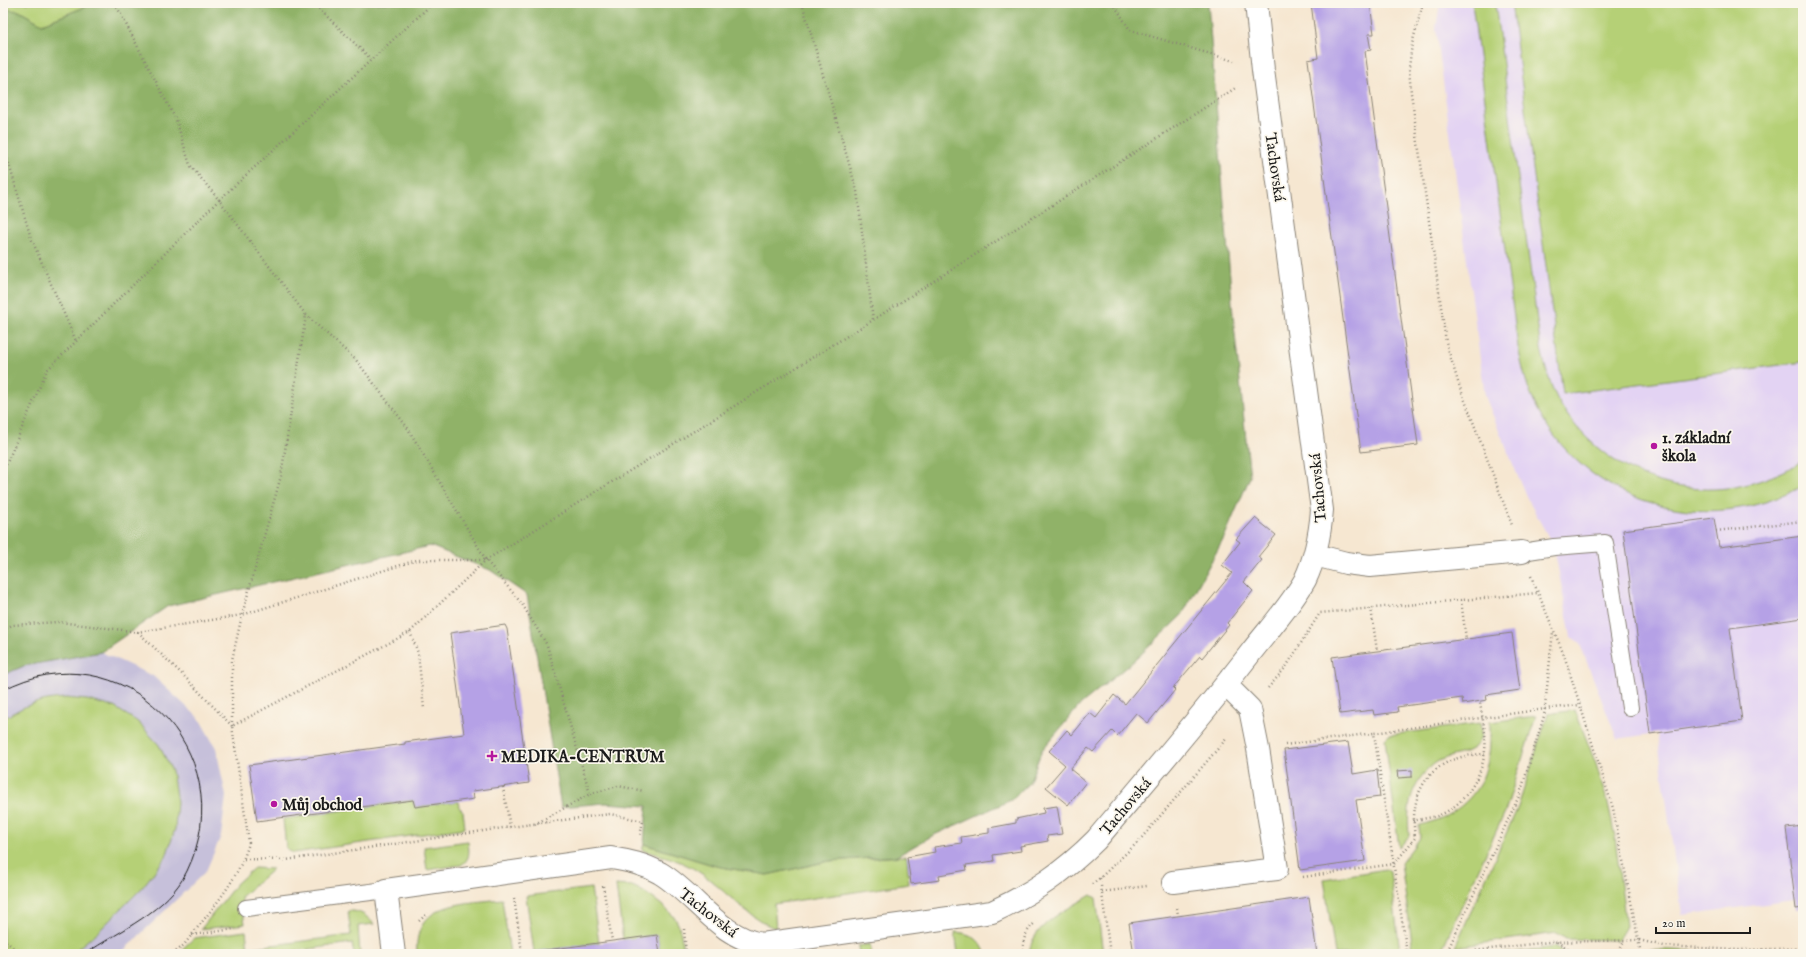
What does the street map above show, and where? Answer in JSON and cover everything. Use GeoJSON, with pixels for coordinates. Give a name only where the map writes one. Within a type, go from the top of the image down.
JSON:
{"type":"FeatureCollection","features":[{"type":"Feature","properties":{"kind":"street","name":"Tachovská"},"geometry":{"type":"LineString","coordinates":[[386,890],[611,858],[635,862],[662,874],[729,931],[751,942],[762,944],[992,912],[1031,892],[1054,877],[1096,840],[1226,685],[1289,602],[1304,580],[1315,555],[1320,536],[1322,510],[1263,70],[1256,3]]}},
{"type":"Feature","properties":{"kind":"street"},"geometry":{"type":"LineString","coordinates":[[1315,555],[1346,563],[1370,566],[1522,552]]}},
{"type":"Feature","properties":{"kind":"street"},"geometry":{"type":"LineString","coordinates":[[1173,882],[1277,868],[1258,749],[1250,710],[1226,685]]}},
{"type":"Feature","properties":{"kind":"street"},"geometry":{"type":"LineString","coordinates":[[386,890],[394,954]]}},
{"type":"Feature","properties":{"kind":"lane"},"geometry":{"type":"LineString","coordinates":[[1522,552],[1554,547],[1605,543],[1630,708]]}},
{"type":"Feature","properties":{"kind":"lane"},"geometry":{"type":"LineString","coordinates":[[246,908],[386,890]]}},
{"type":"Feature","properties":{"kind":"path"},"geometry":{"type":"LineString","coordinates":[[114,3],[176,120],[190,165],[219,200],[306,315],[356,360],[407,427],[486,560],[522,604],[548,645],[590,794]]}},
{"type":"Feature","properties":{"kind":"path"},"geometry":{"type":"LineString","coordinates":[[312,3],[371,59]]}},
{"type":"Feature","properties":{"kind":"path"},"geometry":{"type":"LineString","coordinates":[[3,472],[47,370],[219,200],[433,3]]}},
{"type":"Feature","properties":{"kind":"path"},"geometry":{"type":"LineString","coordinates":[[802,3],[858,191],[874,320]]}},
{"type":"Feature","properties":{"kind":"path"},"geometry":{"type":"LineString","coordinates":[[1113,3],[1130,30],[1263,70]]}},
{"type":"Feature","properties":{"kind":"path"},"geometry":{"type":"LineString","coordinates":[[1423,3],[1412,44],[1410,74],[1446,342],[1458,382],[1522,552],[1564,655],[1613,808],[1641,954]]}},
{"type":"Feature","properties":{"kind":"path"},"geometry":{"type":"LineString","coordinates":[[232,726],[410,632],[486,560],[874,320],[1263,70]]}},
{"type":"Feature","properties":{"kind":"path"},"geometry":{"type":"LineString","coordinates":[[3,144],[31,238],[76,341]]}},
{"type":"Feature","properties":{"kind":"path"},"geometry":{"type":"LineString","coordinates":[[173,954],[184,945],[236,874],[244,859],[249,843],[232,726],[232,660],[242,615],[281,476],[306,315]]}},
{"type":"Feature","properties":{"kind":"path"},"geometry":{"type":"LineString","coordinates":[[1716,531],[1803,521]]}},
{"type":"Feature","properties":{"kind":"path"},"geometry":{"type":"LineString","coordinates":[[3,630],[12,625],[59,622],[138,632],[242,615],[417,560],[486,560]]}},
{"type":"Feature","properties":{"kind":"path"},"geometry":{"type":"LineString","coordinates":[[1087,887],[1100,878],[1138,842],[1232,732],[1286,667],[1320,613],[1538,593]]}},
{"type":"Feature","properties":{"kind":"path"},"geometry":{"type":"LineString","coordinates":[[1461,600],[1466,639]]}},
{"type":"Feature","properties":{"kind":"path"},"geometry":{"type":"LineString","coordinates":[[1371,608],[1377,651]]}},
{"type":"Feature","properties":{"kind":"path"},"geometry":{"type":"LineString","coordinates":[[1447,954],[1520,794],[1545,709],[1553,630]]}},
{"type":"Feature","properties":{"kind":"path"},"geometry":{"type":"LineString","coordinates":[[138,632],[183,675],[232,726]]}},
{"type":"Feature","properties":{"kind":"path"},"geometry":{"type":"LineString","coordinates":[[410,632],[418,653],[424,709]]}},
{"type":"Feature","properties":{"kind":"path"},"geometry":{"type":"LineString","coordinates":[[1412,821],[1437,815],[1450,808],[1462,799],[1472,788],[1480,771],[1485,754],[1486,735],[1480,701]]}},
{"type":"Feature","properties":{"kind":"path"},"geometry":{"type":"LineString","coordinates":[[1258,749],[1580,705]]}},
{"type":"Feature","properties":{"kind":"path"},"geometry":{"type":"LineString","coordinates":[[1374,733],[1407,954]]}},
{"type":"Feature","properties":{"kind":"path"},"geometry":{"type":"LineString","coordinates":[[1394,864],[1415,838],[1412,821],[1415,804],[1421,787],[1432,773],[1443,764],[1456,758],[1470,754],[1485,754]]}},
{"type":"Feature","properties":{"kind":"path"},"geometry":{"type":"LineString","coordinates":[[503,786],[510,827]]}},
{"type":"Feature","properties":{"kind":"path"},"geometry":{"type":"LineString","coordinates":[[244,859],[286,860],[535,824],[590,794],[618,786],[644,791]]}},
{"type":"Feature","properties":{"kind":"path"},"geometry":{"type":"LineString","coordinates":[[1100,878],[1110,954]]}},
{"type":"Feature","properties":{"kind":"path"},"geometry":{"type":"LineString","coordinates":[[602,881],[612,941]]}},
{"type":"Feature","properties":{"kind":"path"},"geometry":{"type":"LineString","coordinates":[[1102,892],[1138,887]]}},
{"type":"Feature","properties":{"kind":"path"},"geometry":{"type":"LineString","coordinates":[[514,894],[522,953]]}},
{"type":"Feature","properties":{"kind":"path"},"geometry":{"type":"LineString","coordinates":[[191,936],[241,928],[246,908]]}},
{"type":"Feature","properties":{"kind":"path"},"geometry":{"type":"LineString","coordinates":[[415,924],[432,909]]}},
{"type":"Feature","properties":{"kind":"path"},"geometry":{"type":"LineString","coordinates":[[1022,954],[1022,942],[1031,926],[1038,921]]}},
{"type":"Feature","properties":{"kind":"path"},"geometry":{"type":"LineString","coordinates":[[684,926],[686,954]]}},
{"type":"Feature","properties":{"kind":"path"},"geometry":{"type":"LineString","coordinates":[[3,939],[21,954]]}},
{"type":"Feature","properties":{"kind":"path"},"geometry":{"type":"LineString","coordinates":[[1447,954],[1557,942],[1639,940],[1664,946],[1716,949],[1803,948]]}},
{"type":"Feature","properties":{"kind":"path"},"geometry":{"type":"LineString","coordinates":[[1617,954],[1624,941]]}},
{"type":"Feature","properties":{"kind":"path"},"geometry":{"type":"LineString","coordinates":[[1557,942],[1577,954]]}},
{"type":"Feature","properties":{"kind":"shaded area","name":"1. základní škola"},"geometry":{"type":"Polygon","coordinates":[[[1440,3],[1803,3],[1803,908],[1795,900],[1682,915],[1657,733],[1617,739],[1579,642],[1571,637],[1554,547],[1526,496],[1485,396],[1436,28],[1440,3]]]}},
{"type":"Feature","properties":{"kind":"shaded area"},"geometry":{"type":"Polygon","coordinates":[[[101,652],[153,676],[199,718],[216,748],[226,796],[221,836],[206,871],[120,954],[71,954],[99,931],[141,889],[166,857],[175,829],[177,802],[172,771],[3,719],[3,675],[24,666],[101,652]]]}},
{"type":"Feature","properties":{"kind":"green space"},"geometry":{"type":"Polygon","coordinates":[[[3,3],[95,3],[42,24],[19,11],[3,12],[3,3]]]}},
{"type":"Feature","properties":{"kind":"green space"},"geometry":{"type":"Polygon","coordinates":[[[95,3],[1208,3],[1233,315],[1250,477],[1224,538],[1182,615],[1136,659],[1081,704],[1042,750],[1029,783],[1011,800],[932,836],[897,856],[829,861],[767,875],[716,866],[644,844],[647,806],[605,803],[561,807],[527,595],[490,570],[430,546],[168,606],[101,652],[24,666],[3,675],[3,9],[19,11],[42,24],[95,3]]]}},
{"type":"Feature","properties":{"kind":"green space"},"geometry":{"type":"Polygon","coordinates":[[[1472,3],[1495,3],[1540,343],[1553,391],[1562,408],[1586,437],[1607,455],[1630,470],[1655,480],[1681,487],[1708,489],[1735,487],[1773,476],[1803,460],[1803,486],[1766,502],[1727,510],[1688,510],[1650,502],[1615,488],[1583,466],[1555,437],[1531,396],[1524,375],[1518,347],[1472,3]]]}},
{"type":"Feature","properties":{"kind":"green space"},"geometry":{"type":"Polygon","coordinates":[[[1511,3],[1803,3],[1803,362],[1563,394],[1511,3]]]}},
{"type":"Feature","properties":{"kind":"green space"},"geometry":{"type":"Polygon","coordinates":[[[66,698],[87,700],[114,707],[138,722],[159,745],[172,771],[177,802],[175,829],[166,857],[141,889],[99,931],[71,954],[3,954],[3,719],[18,710],[40,701],[66,698]]]}},
{"type":"Feature","properties":{"kind":"green space"},"geometry":{"type":"Polygon","coordinates":[[[1575,710],[1596,764],[1608,804],[1615,837],[1626,926],[1618,940],[1566,939],[1557,933],[1455,947],[1518,807],[1548,714],[1575,710]]]}},
{"type":"Feature","properties":{"kind":"green space"},"geometry":{"type":"Polygon","coordinates":[[[1536,716],[1505,812],[1442,949],[1416,953],[1413,950],[1401,863],[1420,838],[1419,825],[1451,813],[1469,799],[1476,790],[1488,762],[1490,722],[1536,716]]]}},
{"type":"Feature","properties":{"kind":"green space"},"geometry":{"type":"Polygon","coordinates":[[[1480,723],[1481,734],[1478,742],[1473,748],[1434,764],[1419,780],[1411,797],[1409,806],[1409,836],[1399,848],[1385,739],[1389,735],[1480,723]]]}},
{"type":"Feature","properties":{"kind":"green space"},"geometry":{"type":"Polygon","coordinates":[[[413,800],[415,807],[458,801],[459,807],[463,811],[465,828],[293,853],[286,848],[283,819],[413,800]]]}},
{"type":"Feature","properties":{"kind":"green space"},"geometry":{"type":"Polygon","coordinates":[[[468,841],[468,857],[464,863],[461,865],[427,870],[424,847],[468,841]]]}},
{"type":"Feature","properties":{"kind":"green space"},"geometry":{"type":"Polygon","coordinates":[[[644,844],[716,866],[767,875],[829,861],[904,856],[907,857],[909,884],[774,904],[776,928],[759,920],[749,913],[695,869],[673,859],[642,850],[644,844]]]}},
{"type":"Feature","properties":{"kind":"green space"},"geometry":{"type":"Polygon","coordinates":[[[254,868],[273,869],[241,897],[245,924],[201,929],[237,883],[254,868]]]}},
{"type":"Feature","properties":{"kind":"green space"},"geometry":{"type":"Polygon","coordinates":[[[1386,869],[1390,872],[1400,952],[1399,954],[1335,954],[1324,879],[1386,869]]]}},
{"type":"Feature","properties":{"kind":"green space"},"geometry":{"type":"Polygon","coordinates":[[[616,885],[632,886],[637,888],[662,905],[673,916],[679,928],[683,954],[660,954],[657,935],[623,940],[616,885]]]}},
{"type":"Feature","properties":{"kind":"green space"},"geometry":{"type":"Polygon","coordinates":[[[591,888],[599,943],[534,952],[526,896],[591,888]]]}},
{"type":"Feature","properties":{"kind":"green space"},"geometry":{"type":"Polygon","coordinates":[[[1091,895],[1096,898],[1103,954],[1029,954],[1032,943],[1044,925],[1091,895]]]}},
{"type":"Feature","properties":{"kind":"green space"},"geometry":{"type":"Polygon","coordinates":[[[502,899],[510,954],[417,954],[418,937],[423,924],[432,915],[443,908],[472,902],[502,899]]]}},
{"type":"Feature","properties":{"kind":"green space"},"geometry":{"type":"Polygon","coordinates":[[[348,911],[356,911],[363,914],[374,924],[358,926],[360,954],[354,954],[352,943],[275,954],[177,954],[194,938],[246,931],[248,948],[351,935],[348,911]]]}},
{"type":"Feature","properties":{"kind":"green space"},"geometry":{"type":"Polygon","coordinates":[[[955,932],[970,935],[981,944],[986,954],[958,954],[955,932]]]}},
{"type":"Feature","properties":{"kind":"green space"},"geometry":{"type":"Polygon","coordinates":[[[870,944],[872,954],[859,954],[858,946],[870,944]]]}},
{"type":"Feature","properties":{"kind":"green space"},"geometry":{"type":"Polygon","coordinates":[[[1555,947],[1566,954],[1502,954],[1555,947]]]}},
{"type":"Feature","properties":{"kind":"green space"},"geometry":{"type":"Polygon","coordinates":[[[1649,949],[1760,954],[1649,954],[1649,949]]]}},
{"type":"Feature","properties":{"kind":"green space"},"geometry":{"type":"Polygon","coordinates":[[[1803,952],[1803,954],[1760,954],[1803,952]]]}},
{"type":"Feature","properties":{"kind":"building"},"geometry":{"type":"Polygon","coordinates":[[[1311,3],[1370,3],[1374,34],[1368,34],[1371,50],[1365,51],[1418,445],[1361,452],[1308,60],[1318,58],[1311,3]]]}},
{"type":"Feature","properties":{"kind":"building"},"geometry":{"type":"Polygon","coordinates":[[[1255,518],[1276,535],[1258,557],[1262,560],[1244,582],[1253,591],[1227,623],[1229,625],[1202,658],[1200,656],[1173,688],[1175,690],[1148,723],[1136,713],[1117,736],[1112,731],[1093,752],[1088,748],[1070,769],[1086,782],[1068,805],[1046,787],[1065,765],[1049,751],[1067,730],[1072,735],[1090,713],[1096,718],[1114,695],[1125,704],[1232,573],[1222,565],[1240,542],[1236,539],[1255,518]]]}},
{"type":"Feature","properties":{"kind":"building"},"geometry":{"type":"Polygon","coordinates":[[[1714,518],[1719,547],[1803,536],[1803,618],[1730,628],[1742,721],[1650,734],[1623,530],[1714,518]]]}},
{"type":"Feature","properties":{"kind":"building"},"geometry":{"type":"Polygon","coordinates":[[[505,625],[507,629],[529,783],[473,791],[474,799],[415,807],[413,800],[257,821],[249,765],[405,744],[405,742],[464,734],[450,633],[505,625]]]}},
{"type":"Feature","properties":{"kind":"building"},"geometry":{"type":"Polygon","coordinates":[[[1512,633],[1520,690],[1486,695],[1487,700],[1463,704],[1462,698],[1397,707],[1398,712],[1374,715],[1373,710],[1340,714],[1332,657],[1512,633]]]}},
{"type":"Feature","properties":{"kind":"building"},"geometry":{"type":"Polygon","coordinates":[[[1348,742],[1353,774],[1377,770],[1380,797],[1356,800],[1365,861],[1300,870],[1284,750],[1348,742]]]}},
{"type":"Feature","properties":{"kind":"building"},"geometry":{"type":"Polygon","coordinates":[[[1412,770],[1412,777],[1398,778],[1397,771],[1412,770]]]}},
{"type":"Feature","properties":{"kind":"building"},"geometry":{"type":"Polygon","coordinates":[[[1057,806],[1062,834],[1047,836],[1048,841],[1020,846],[1021,851],[993,855],[994,861],[966,865],[967,870],[939,875],[940,880],[911,884],[907,857],[935,852],[934,847],[962,843],[961,837],[989,833],[989,828],[1016,823],[1016,819],[1044,813],[1043,808],[1057,806]]]}},
{"type":"Feature","properties":{"kind":"building"},"geometry":{"type":"Polygon","coordinates":[[[1803,826],[1803,908],[1796,909],[1786,828],[1803,826]]]}},
{"type":"Feature","properties":{"kind":"building"},"geometry":{"type":"Polygon","coordinates":[[[1309,897],[1317,954],[1134,954],[1129,923],[1309,897]]]}},
{"type":"Feature","properties":{"kind":"building"},"geometry":{"type":"Polygon","coordinates":[[[657,935],[660,954],[524,954],[524,953],[657,935]]]}},
{"type":"Feature","properties":{"kind":"tram line"},"geometry":{"type":"LineString","coordinates":[[3,690],[47,675],[90,675],[128,688],[161,712],[185,745],[199,784],[201,826],[187,871],[179,885],[156,909],[85,954]]}},
{"type":"Feature","properties":{"kind":"place","name":"1. základní škola"},"geometry":{"type":"Point","coordinates":[1654,446]}},
{"type":"Feature","properties":{"kind":"place","name":"MEDIKA-CENTRUM"},"geometry":{"type":"Point","coordinates":[492,756]}},
{"type":"Feature","properties":{"kind":"place","name":"Můj obchod"},"geometry":{"type":"Point","coordinates":[274,804]}}]}
